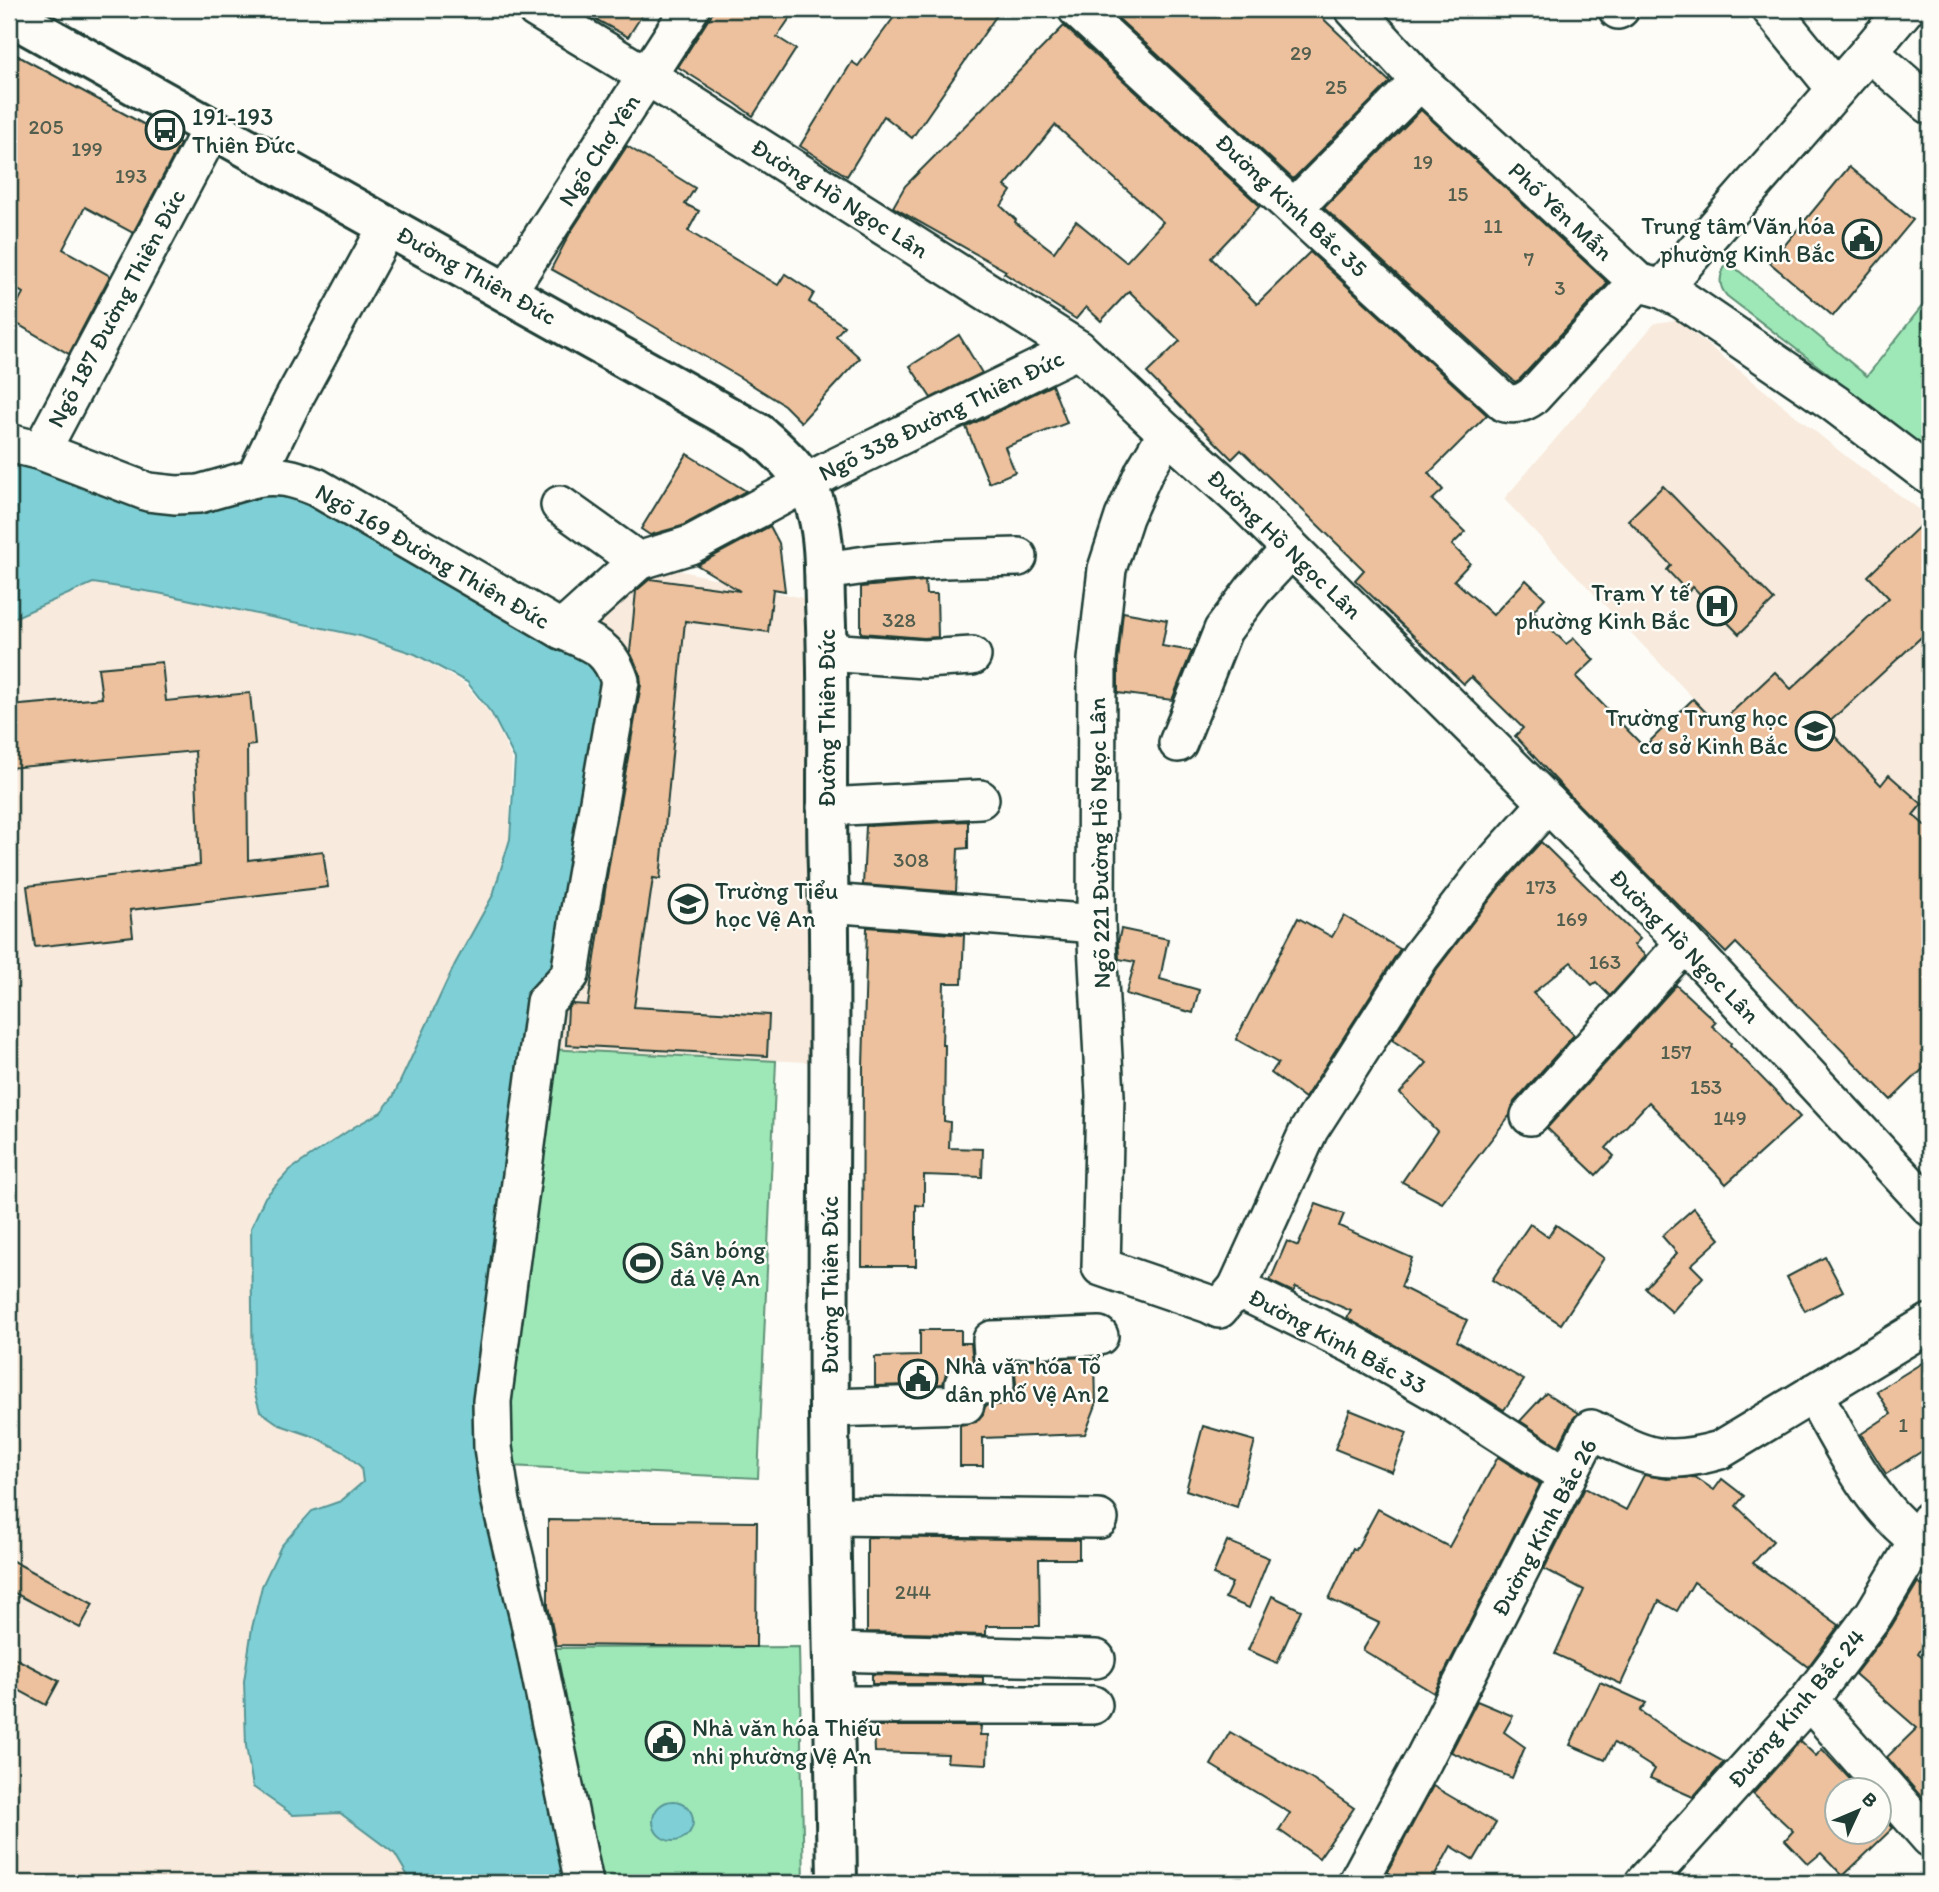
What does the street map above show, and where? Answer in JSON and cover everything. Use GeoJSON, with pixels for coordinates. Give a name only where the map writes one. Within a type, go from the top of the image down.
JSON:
{"type":"FeatureCollection","features":[{"type":"Feature","properties":{"kind":"main road","name":"Đường Thiên Đức"},"geometry":{"type":"LineString","coordinates":[[9,15],[758,433],[785,456],[805,482],[814,502],[819,521],[824,572],[828,652],[826,807],[829,904],[829,1408],[837,1883]]}},
{"type":"Feature","properties":{"kind":"street","name":"Đường Hồ Ngọc Lân"},"geometry":{"type":"LineString","coordinates":[[536,9],[647,76],[1078,349],[1245,503],[1548,803],[1685,943],[1930,1207]]}},
{"type":"Feature","properties":{"kind":"street","name":"Ngõ Chợ Yên"},"geometry":{"type":"LineString","coordinates":[[507,292],[690,9]]}},
{"type":"Feature","properties":{"kind":"street","name":"Đường Kinh Bắc 35"},"geometry":{"type":"LineString","coordinates":[[1077,9],[1505,403],[1525,402],[1533,396],[1650,286]]}},
{"type":"Feature","properties":{"kind":"street","name":"Phố Yên Mẫn"},"geometry":{"type":"LineString","coordinates":[[1354,9],[1420,81],[1650,286],[1684,300],[1834,402],[1930,476]]}},
{"type":"Feature","properties":{"kind":"street"},"geometry":{"type":"LineString","coordinates":[[1771,9],[1836,89]]}},
{"type":"Feature","properties":{"kind":"street"},"geometry":{"type":"LineString","coordinates":[[1650,286],[1836,89],[1905,9]]}},
{"type":"Feature","properties":{"kind":"street"},"geometry":{"type":"LineString","coordinates":[[1869,52],[1930,105]]}},
{"type":"Feature","properties":{"kind":"street"},"geometry":{"type":"LineString","coordinates":[[1295,207],[1420,81]]}},
{"type":"Feature","properties":{"kind":"street","name":"Ngõ 187 Đường Thiên Đức"},"geometry":{"type":"LineString","coordinates":[[25,447],[212,128]]}},
{"type":"Feature","properties":{"kind":"street"},"geometry":{"type":"LineString","coordinates":[[255,478],[293,400],[388,226]]}},
{"type":"Feature","properties":{"kind":"street","name":"Ngõ 338 Đường Thiên Đức"},"geometry":{"type":"LineString","coordinates":[[638,561],[690,545],[805,482],[1078,349]]}},
{"type":"Feature","properties":{"kind":"street","name":"Ngõ 221 Đường Hồ Ngọc Lân"},"geometry":{"type":"LineString","coordinates":[[1101,1267],[1105,1096],[1096,924],[1097,660],[1107,569],[1124,516],[1167,433]]}},
{"type":"Feature","properties":{"kind":"street","name":"Ngõ 169 Đường Thiên Đức"},"geometry":{"type":"LineString","coordinates":[[25,447],[148,492],[199,494],[271,475],[293,478],[316,487],[562,630],[592,643],[604,651],[615,665],[621,681],[570,975],[545,1002],[492,1401],[493,1447],[501,1502],[529,1618],[584,1883]]}},
{"type":"Feature","properties":{"kind":"street"},"geometry":{"type":"LineString","coordinates":[[560,505],[638,561],[562,630]]}},
{"type":"Feature","properties":{"kind":"street"},"geometry":{"type":"LineString","coordinates":[[1178,743],[1223,630],[1253,590],[1291,548]]}},
{"type":"Feature","properties":{"kind":"street"},"geometry":{"type":"LineString","coordinates":[[824,572],[873,564],[1018,557]]}},
{"type":"Feature","properties":{"kind":"street"},"geometry":{"type":"LineString","coordinates":[[828,652],[924,659],[972,656]]}},
{"type":"Feature","properties":{"kind":"street"},"geometry":{"type":"LineString","coordinates":[[826,807],[981,799]]}},
{"type":"Feature","properties":{"kind":"street"},"geometry":{"type":"LineString","coordinates":[[1237,1289],[1310,1130],[1420,957],[1483,875],[1548,803]]}},
{"type":"Feature","properties":{"kind":"street"},"geometry":{"type":"LineString","coordinates":[[829,904],[1096,924]]}},
{"type":"Feature","properties":{"kind":"street"},"geometry":{"type":"LineString","coordinates":[[1530,1116],[1685,943]]}},
{"type":"Feature","properties":{"kind":"street","name":"Đường Kinh Bắc 33"},"geometry":{"type":"LineString","coordinates":[[1101,1267],[1219,1309],[1237,1289],[1350,1343],[1429,1388],[1567,1476]]}},
{"type":"Feature","properties":{"kind":"street","name":"Đường Kinh Bắc 26"},"geometry":{"type":"LineString","coordinates":[[1357,1883],[1424,1759],[1591,1429],[1632,1450],[1671,1460],[1720,1450],[1930,1323]]}},
{"type":"Feature","properties":{"kind":"street"},"geometry":{"type":"LineString","coordinates":[[829,1408],[965,1404],[964,1384],[995,1385],[992,1340],[1099,1336]]}},
{"type":"Feature","properties":{"kind":"street"},"geometry":{"type":"LineString","coordinates":[[1813,1393],[1878,1502],[1926,1536]]}},
{"type":"Feature","properties":{"kind":"street"},"geometry":{"type":"LineString","coordinates":[[830,1516],[1098,1519]]}},
{"type":"Feature","properties":{"kind":"street","name":"Đường Kinh Bắc 24"},"geometry":{"type":"LineString","coordinates":[[1644,1883],[1809,1700],[1874,1614],[1926,1536]]}},
{"type":"Feature","properties":{"kind":"street"},"geometry":{"type":"LineString","coordinates":[[833,1652],[1096,1659]]}},
{"type":"Feature","properties":{"kind":"street"},"geometry":{"type":"LineString","coordinates":[[1809,1700],[1930,1838]]}},
{"type":"Feature","properties":{"kind":"street"},"geometry":{"type":"LineString","coordinates":[[835,1705],[1093,1705]]}},
{"type":"Feature","properties":{"kind":"shaded area","name":"Trạm Y tế phường Kinh Bắc"},"geometry":{"type":"Polygon","coordinates":[[[1677,320],[1848,458],[1930,517],[1930,969],[1863,898],[1686,743],[1712,718],[1504,499],[1655,323],[1677,320]]]}},
{"type":"Feature","properties":{"kind":"shaded area","name":"Trường Tiểu học Vệ An"},"geometry":{"type":"Polygon","coordinates":[[[668,568],[807,599],[808,1062],[541,1049],[574,627],[643,569],[668,568]]]}},
{"type":"Feature","properties":{"kind":"shaded area"},"geometry":{"type":"Polygon","coordinates":[[[93,584],[159,594],[359,637],[414,655],[465,684],[491,715],[512,759],[509,839],[492,895],[455,964],[393,1097],[381,1112],[321,1147],[290,1170],[264,1196],[250,1227],[253,1387],[259,1411],[280,1425],[314,1437],[344,1452],[361,1467],[363,1482],[341,1500],[311,1510],[280,1545],[261,1586],[243,1681],[245,1746],[253,1787],[293,1815],[340,1814],[395,1854],[412,1883],[9,1883],[9,620],[93,584]]]}},
{"type":"Feature","properties":{"kind":"green space"},"geometry":{"type":"Polygon","coordinates":[[[1728,262],[1867,376],[1930,296],[1930,452],[1727,296],[1720,279],[1728,262]]]}},
{"type":"Feature","properties":{"kind":"green space"},"geometry":{"type":"Polygon","coordinates":[[[9,995],[15,1014],[9,1048],[9,995]]]}},
{"type":"Feature","properties":{"kind":"green space","name":"Sân bóng đá Vệ An"},"geometry":{"type":"Polygon","coordinates":[[[528,1048],[776,1061],[758,1478],[509,1466],[528,1048]]]}},
{"type":"Feature","properties":{"kind":"green space"},"geometry":{"type":"Polygon","coordinates":[[[799,1647],[804,1883],[592,1883],[543,1648],[799,1647]]]}},
{"type":"Feature","properties":{"kind":"water"},"geometry":{"type":"Polygon","coordinates":[[[9,456],[152,498],[298,490],[616,679],[511,1162],[472,1410],[535,1684],[575,1883],[412,1883],[395,1854],[340,1813],[293,1815],[253,1787],[246,1746],[244,1681],[262,1586],[281,1546],[312,1511],[341,1501],[363,1482],[361,1467],[344,1452],[315,1437],[280,1425],[260,1411],[253,1387],[251,1228],[265,1197],[290,1170],[381,1112],[393,1097],[455,964],[493,895],[510,839],[515,759],[492,714],[467,682],[415,654],[360,636],[158,593],[93,583],[9,620],[9,456]]]}},
{"type":"Feature","properties":{"kind":"water"},"geometry":{"type":"Polygon","coordinates":[[[673,1801],[681,1802],[687,1807],[692,1813],[692,1829],[687,1835],[681,1840],[673,1841],[665,1840],[659,1835],[654,1829],[653,1821],[654,1813],[659,1807],[665,1802],[673,1801]]]}},
{"type":"Feature","properties":{"kind":"building"},"geometry":{"type":"Polygon","coordinates":[[[577,9],[646,9],[628,37],[577,9]]]}},
{"type":"Feature","properties":{"kind":"building"},"geometry":{"type":"Polygon","coordinates":[[[715,9],[796,9],[777,37],[796,49],[753,116],[678,67],[715,9]]]}},
{"type":"Feature","properties":{"kind":"building"},"geometry":{"type":"Polygon","coordinates":[[[900,9],[1001,9],[912,138],[884,116],[847,176],[800,146],[852,62],[858,66],[900,9]]]}},
{"type":"Feature","properties":{"kind":"building"},"geometry":{"type":"Polygon","coordinates":[[[1108,9],[1313,9],[1390,82],[1293,179],[1108,9]]]}},
{"type":"Feature","properties":{"kind":"building"},"geometry":{"type":"Polygon","coordinates":[[[1064,26],[1260,206],[1211,258],[1257,304],[1310,252],[1487,415],[1429,473],[1443,490],[1432,500],[1465,532],[1452,545],[1470,563],[1454,580],[1493,615],[1526,580],[1545,598],[1533,611],[1566,644],[1574,638],[1594,660],[1576,677],[1644,747],[1693,699],[1718,725],[1775,672],[1791,689],[1889,598],[1868,576],[1930,516],[1930,629],[1825,726],[1881,785],[1889,775],[1922,804],[1913,815],[1930,830],[1930,1062],[1891,1100],[1736,943],[1726,953],[1579,805],[1515,736],[1523,728],[1471,677],[1464,684],[1355,580],[1364,570],[1241,450],[1232,459],[1147,373],[1180,341],[1129,291],[1101,321],[1086,307],[1076,319],[1004,273],[1006,271],[893,207],[905,186],[1064,26]],[[1055,125],[1005,186],[1011,191],[1001,206],[1015,222],[1054,252],[1076,221],[1126,262],[1163,222],[1055,125]]]}},
{"type":"Feature","properties":{"kind":"building"},"geometry":{"type":"Polygon","coordinates":[[[9,51],[180,144],[133,233],[85,207],[63,249],[110,276],[69,354],[9,319],[23,293],[9,285],[9,51]]]}},
{"type":"Feature","properties":{"kind":"building"},"geometry":{"type":"Polygon","coordinates":[[[1421,110],[1608,283],[1515,382],[1324,208],[1421,110]]]}},
{"type":"Feature","properties":{"kind":"building"},"geometry":{"type":"Polygon","coordinates":[[[627,146],[695,188],[685,204],[699,211],[688,231],[778,285],[785,274],[814,293],[809,302],[844,326],[836,336],[860,358],[801,422],[784,405],[741,378],[551,269],[570,233],[627,146]]]}},
{"type":"Feature","properties":{"kind":"building"},"geometry":{"type":"Polygon","coordinates":[[[1849,167],[1913,220],[1833,316],[1770,263],[1849,167]]]}},
{"type":"Feature","properties":{"kind":"building"},"geometry":{"type":"Polygon","coordinates":[[[959,335],[982,373],[931,398],[910,366],[959,335]]]}},
{"type":"Feature","properties":{"kind":"building"},"geometry":{"type":"Polygon","coordinates":[[[1052,385],[1067,423],[1005,447],[1015,472],[989,483],[966,427],[1052,385]]]}},
{"type":"Feature","properties":{"kind":"building"},"geometry":{"type":"Polygon","coordinates":[[[687,454],[746,491],[682,526],[650,535],[641,529],[687,454]]]}},
{"type":"Feature","properties":{"kind":"building"},"geometry":{"type":"Polygon","coordinates":[[[1663,486],[1774,600],[1739,634],[1693,587],[1688,592],[1667,570],[1671,565],[1628,520],[1663,486]]]}},
{"type":"Feature","properties":{"kind":"building"},"geometry":{"type":"Polygon","coordinates":[[[770,526],[779,543],[785,591],[773,589],[768,632],[685,621],[660,879],[653,878],[634,1007],[769,1015],[767,1056],[566,1045],[568,1008],[572,1004],[588,1005],[609,864],[641,685],[640,673],[630,652],[636,591],[650,579],[740,591],[697,565],[770,526]]]}},
{"type":"Feature","properties":{"kind":"building"},"geometry":{"type":"Polygon","coordinates":[[[925,581],[926,594],[937,594],[938,637],[861,633],[861,587],[925,581]]]}},
{"type":"Feature","properties":{"kind":"building"},"geometry":{"type":"Polygon","coordinates":[[[1123,612],[1167,620],[1162,646],[1192,651],[1172,700],[1118,693],[1123,612]]]}},
{"type":"Feature","properties":{"kind":"building"},"geometry":{"type":"Polygon","coordinates":[[[162,662],[166,701],[250,693],[255,745],[247,746],[248,860],[323,851],[328,887],[130,910],[133,936],[35,947],[27,886],[200,865],[195,751],[9,768],[9,706],[102,698],[98,668],[162,662]]]}},
{"type":"Feature","properties":{"kind":"building"},"geometry":{"type":"Polygon","coordinates":[[[968,821],[968,848],[958,849],[956,892],[863,885],[866,826],[968,821]]]}},
{"type":"Feature","properties":{"kind":"building"},"geometry":{"type":"Polygon","coordinates":[[[1541,842],[1640,939],[1634,945],[1646,956],[1610,996],[1596,982],[1592,985],[1571,962],[1533,993],[1574,1035],[1514,1102],[1510,1115],[1442,1203],[1402,1182],[1437,1131],[1400,1093],[1427,1063],[1392,1040],[1437,969],[1499,888],[1541,842]]]}},
{"type":"Feature","properties":{"kind":"building"},"geometry":{"type":"Polygon","coordinates":[[[1344,916],[1400,949],[1305,1098],[1271,1073],[1278,1063],[1236,1039],[1298,918],[1332,937],[1344,916]]]}},
{"type":"Feature","properties":{"kind":"building"},"geometry":{"type":"Polygon","coordinates":[[[867,927],[964,935],[962,983],[944,983],[944,1121],[950,1122],[949,1148],[983,1149],[982,1177],[924,1175],[924,1206],[916,1205],[916,1266],[862,1266],[867,927]]]}},
{"type":"Feature","properties":{"kind":"building"},"geometry":{"type":"Polygon","coordinates":[[[1121,929],[1168,939],[1160,979],[1199,990],[1193,1013],[1126,994],[1135,962],[1119,959],[1118,942],[1121,929]]]}},
{"type":"Feature","properties":{"kind":"building"},"geometry":{"type":"Polygon","coordinates":[[[1676,985],[1716,1022],[1712,1026],[1800,1117],[1726,1184],[1649,1102],[1606,1148],[1614,1156],[1596,1175],[1547,1128],[1676,985]]]}},
{"type":"Feature","properties":{"kind":"building"},"geometry":{"type":"Polygon","coordinates":[[[1316,1204],[1344,1214],[1339,1226],[1412,1258],[1401,1287],[1467,1320],[1457,1341],[1524,1380],[1504,1410],[1347,1318],[1351,1311],[1296,1287],[1293,1292],[1270,1281],[1287,1241],[1298,1246],[1316,1204]]]}},
{"type":"Feature","properties":{"kind":"building"},"geometry":{"type":"Polygon","coordinates":[[[1694,1208],[1720,1239],[1691,1265],[1703,1277],[1672,1312],[1645,1288],[1677,1253],[1662,1236],[1694,1208]]]}},
{"type":"Feature","properties":{"kind":"building"},"geometry":{"type":"Polygon","coordinates":[[[1530,1224],[1548,1237],[1556,1225],[1604,1258],[1561,1324],[1492,1280],[1530,1224]]]}},
{"type":"Feature","properties":{"kind":"building"},"geometry":{"type":"Polygon","coordinates":[[[1825,1257],[1843,1291],[1805,1311],[1787,1277],[1825,1257]]]}},
{"type":"Feature","properties":{"kind":"building","name":"Nhà văn hóa Tổ dân phố Vệ An 2"},"geometry":{"type":"Polygon","coordinates":[[[920,1330],[961,1330],[961,1343],[971,1343],[973,1363],[953,1366],[946,1373],[943,1384],[875,1386],[875,1357],[920,1356],[920,1330]]]}},
{"type":"Feature","properties":{"kind":"building"},"geometry":{"type":"Polygon","coordinates":[[[1095,1358],[1096,1405],[1085,1434],[983,1438],[983,1466],[960,1466],[960,1425],[976,1422],[983,1414],[985,1406],[1005,1403],[1013,1395],[1016,1384],[1014,1360],[1095,1358]]]}},
{"type":"Feature","properties":{"kind":"building"},"geometry":{"type":"Polygon","coordinates":[[[1930,1358],[1930,1446],[1886,1474],[1861,1434],[1891,1414],[1877,1391],[1930,1358]]]}},
{"type":"Feature","properties":{"kind":"building"},"geometry":{"type":"Polygon","coordinates":[[[1546,1393],[1578,1413],[1559,1446],[1520,1421],[1546,1393]]]}},
{"type":"Feature","properties":{"kind":"building"},"geometry":{"type":"Polygon","coordinates":[[[1350,1410],[1407,1433],[1392,1472],[1335,1449],[1350,1410]]]}},
{"type":"Feature","properties":{"kind":"building"},"geometry":{"type":"Polygon","coordinates":[[[1203,1426],[1255,1441],[1237,1507],[1186,1490],[1203,1426]]]}},
{"type":"Feature","properties":{"kind":"building"},"geometry":{"type":"Polygon","coordinates":[[[1498,1457],[1540,1484],[1434,1693],[1363,1650],[1379,1623],[1329,1599],[1353,1548],[1356,1550],[1378,1509],[1449,1547],[1498,1457]]]}},
{"type":"Feature","properties":{"kind":"building"},"geometry":{"type":"Polygon","coordinates":[[[1644,1475],[1667,1479],[1695,1477],[1714,1490],[1722,1479],[1744,1496],[1736,1506],[1773,1541],[1753,1563],[1839,1625],[1808,1667],[1694,1582],[1677,1611],[1659,1601],[1621,1684],[1555,1654],[1584,1590],[1544,1569],[1585,1488],[1626,1510],[1644,1475]]]}},
{"type":"Feature","properties":{"kind":"building"},"geometry":{"type":"Polygon","coordinates":[[[548,1520],[757,1522],[756,1647],[556,1645],[548,1606],[548,1520]]]}},
{"type":"Feature","properties":{"kind":"building"},"geometry":{"type":"Polygon","coordinates":[[[867,1537],[1079,1540],[1079,1559],[1039,1559],[1040,1626],[986,1626],[986,1635],[867,1632],[867,1537]]]}},
{"type":"Feature","properties":{"kind":"building"},"geometry":{"type":"Polygon","coordinates":[[[1227,1541],[1269,1558],[1249,1608],[1225,1598],[1232,1583],[1213,1575],[1227,1541]]]}},
{"type":"Feature","properties":{"kind":"building"},"geometry":{"type":"Polygon","coordinates":[[[9,1559],[93,1604],[80,1628],[9,1590],[9,1559]]]}},
{"type":"Feature","properties":{"kind":"building"},"geometry":{"type":"Polygon","coordinates":[[[1918,1582],[1930,1591],[1930,1635],[1918,1654],[1930,1664],[1930,1792],[1923,1799],[1887,1757],[1917,1728],[1855,1674],[1891,1627],[1918,1582]]]}},
{"type":"Feature","properties":{"kind":"building"},"geometry":{"type":"Polygon","coordinates":[[[1272,1596],[1301,1610],[1277,1663],[1248,1650],[1272,1596]]]}},
{"type":"Feature","properties":{"kind":"building"},"geometry":{"type":"Polygon","coordinates":[[[9,1655],[59,1681],[46,1705],[9,1685],[9,1655]]]}},
{"type":"Feature","properties":{"kind":"building"},"geometry":{"type":"Polygon","coordinates":[[[872,1674],[983,1677],[983,1684],[872,1684],[872,1674]]]}},
{"type":"Feature","properties":{"kind":"building"},"geometry":{"type":"Polygon","coordinates":[[[1600,1682],[1646,1703],[1640,1711],[1673,1734],[1724,1762],[1693,1797],[1650,1778],[1655,1769],[1614,1743],[1605,1760],[1570,1745],[1600,1682]]]}},
{"type":"Feature","properties":{"kind":"building"},"geometry":{"type":"Polygon","coordinates":[[[1477,1701],[1513,1716],[1504,1732],[1525,1747],[1512,1778],[1451,1752],[1477,1701]]]}},
{"type":"Feature","properties":{"kind":"building"},"geometry":{"type":"Polygon","coordinates":[[[874,1726],[981,1726],[980,1735],[988,1735],[987,1764],[947,1762],[948,1754],[875,1752],[874,1726]]]}},
{"type":"Feature","properties":{"kind":"building"},"geometry":{"type":"Polygon","coordinates":[[[1230,1732],[1313,1780],[1354,1808],[1319,1858],[1279,1830],[1290,1813],[1211,1765],[1230,1732]]]}},
{"type":"Feature","properties":{"kind":"building"},"geometry":{"type":"Polygon","coordinates":[[[1800,1741],[1816,1756],[1822,1749],[1847,1776],[1824,1776],[1824,1846],[1874,1846],[1843,1876],[1821,1853],[1808,1864],[1785,1840],[1793,1831],[1753,1794],[1800,1741]]]}},
{"type":"Feature","properties":{"kind":"building"},"geometry":{"type":"Polygon","coordinates":[[[1433,1786],[1496,1823],[1474,1860],[1451,1846],[1431,1883],[1408,1883],[1387,1872],[1433,1786]]]}},
{"type":"Feature","properties":{"kind":"place","name":"191-193 Thiên Đức"},"geometry":{"type":"Point","coordinates":[165,130]}},
{"type":"Feature","properties":{"kind":"place","name":"Trung tâm Văn hóa phường Kinh Bắc"},"geometry":{"type":"Point","coordinates":[1862,239]}},
{"type":"Feature","properties":{"kind":"place","name":"Trạm Y tế phường Kinh Bắc"},"geometry":{"type":"Point","coordinates":[1717,606]}},
{"type":"Feature","properties":{"kind":"place","name":"Trường Trung học cơ sở Kinh Bắc"},"geometry":{"type":"Point","coordinates":[1815,731]}},
{"type":"Feature","properties":{"kind":"place","name":"Trường Tiểu học Vệ An"},"geometry":{"type":"Point","coordinates":[688,904]}},
{"type":"Feature","properties":{"kind":"place","name":"Sân bóng đá Vệ An"},"geometry":{"type":"Point","coordinates":[643,1263]}},
{"type":"Feature","properties":{"kind":"place","name":"Nhà văn hóa Tổ dân phố Vệ An 2"},"geometry":{"type":"Point","coordinates":[918,1379]}},
{"type":"Feature","properties":{"kind":"place","name":"Nhà văn hóa Thiếu nhi phường Vệ An"},"geometry":{"type":"Point","coordinates":[665,1741]}}]}
